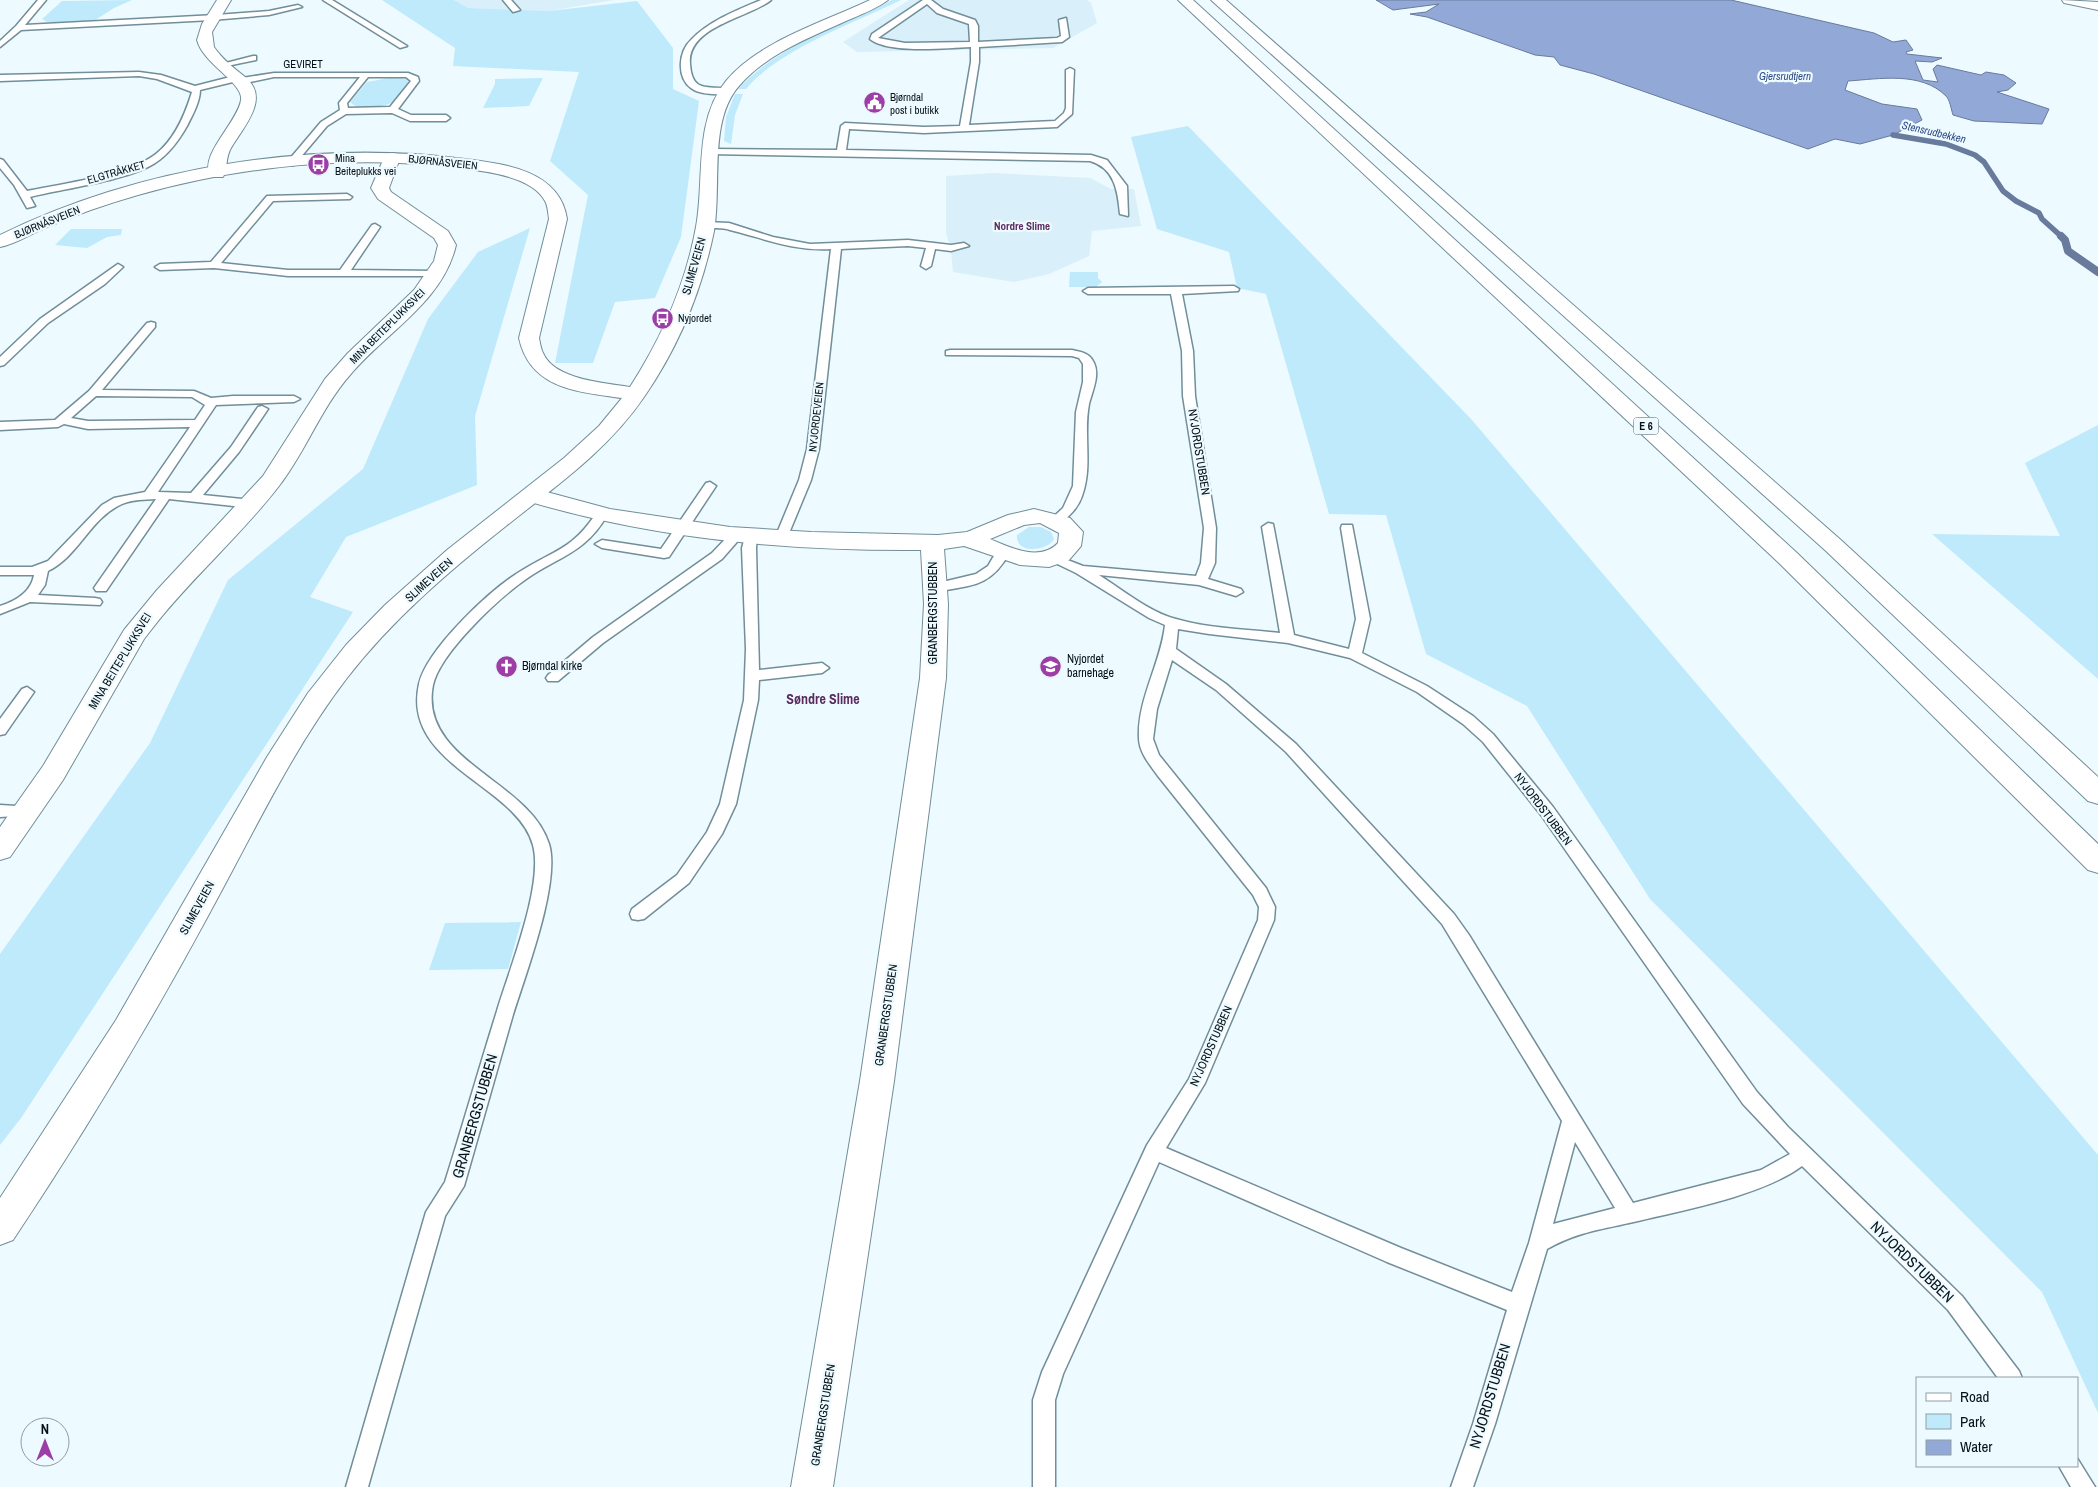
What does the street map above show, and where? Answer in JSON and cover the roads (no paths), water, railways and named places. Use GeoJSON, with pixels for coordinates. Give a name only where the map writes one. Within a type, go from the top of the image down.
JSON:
{"type":"FeatureCollection","features":[{"type":"Feature","properties":{"kind":"main road"},"geometry":{"type":"LineString","coordinates":[[217,172],[218,158],[249,102],[249,91],[209,52],[203,42],[204,32],[224,0]]}},
{"type":"Feature","properties":{"kind":"main road","name":"SLIMEVEIEN"},"geometry":{"type":"LineString","coordinates":[[0,1228],[63,1135],[129,1030],[288,746],[320,695],[362,644],[405,601],[470,544],[532,495],[596,440],[636,394],[666,344],[683,304],[706,225],[716,119],[726,91],[742,74],[763,58],[881,0]]}},
{"type":"Feature","properties":{"kind":"main road","name":"E 6"},"geometry":{"type":"LineString","coordinates":[[1185,0],[1780,551],[2098,862]]}},
{"type":"Feature","properties":{"kind":"main road"},"geometry":{"type":"LineString","coordinates":[[1218,0],[1834,546],[2098,794]]}},
{"type":"Feature","properties":{"kind":"main road"},"geometry":{"type":"LineString","coordinates":[[2069,0],[2098,6]]}},
{"type":"Feature","properties":{"kind":"main road","name":"BJØRNÅSVEIEN"},"geometry":{"type":"LineString","coordinates":[[0,242],[46,221],[96,202],[152,186],[217,172],[291,163],[392,158],[463,163],[502,170],[527,179],[545,190],[555,202],[558,219],[528,338],[531,354],[541,368],[557,377],[636,394]]}},
{"type":"Feature","properties":{"kind":"main road","name":"MINA BEITEPLUKKSVEI"},"geometry":{"type":"LineString","coordinates":[[0,849],[53,773],[133,636],[148,615],[176,582],[252,504],[272,479],[322,398],[342,371],[413,302],[436,274],[447,251],[446,239],[436,230],[384,195],[380,188],[392,158]]}},
{"type":"Feature","properties":{"kind":"main road"},"geometry":{"type":"LineString","coordinates":[[532,495],[601,515],[744,536],[781,538]]}},
{"type":"Feature","properties":{"kind":"main road","name":"NYJORDSTUBBEN"},"geometry":{"type":"LineString","coordinates":[[781,538],[967,539],[1028,517],[1039,516],[1056,520]]}},
{"type":"Feature","properties":{"kind":"main road"},"geometry":{"type":"LineString","coordinates":[[1052,558],[1066,550],[1072,537],[1068,528],[1056,520]]}},
{"type":"Feature","properties":{"kind":"main road","name":"NYJORDSTUBBEN"},"geometry":{"type":"LineString","coordinates":[[967,539],[1033,561],[1052,558]]}},
{"type":"Feature","properties":{"kind":"main road","name":"GRANBERGSTUBBEN"},"geometry":{"type":"LineString","coordinates":[[812,1487],[877,1081],[933,678],[935,588],[932,540]]}},
{"type":"Feature","properties":{"kind":"lane"},"geometry":{"type":"LineString","coordinates":[[0,45],[19,28],[42,0]]}},
{"type":"Feature","properties":{"kind":"lane"},"geometry":{"type":"LineString","coordinates":[[327,0],[403,46]]}},
{"type":"Feature","properties":{"kind":"lane"},"geometry":{"type":"LineString","coordinates":[[507,0],[516,10]]}},
{"type":"Feature","properties":{"kind":"lane"},"geometry":{"type":"LineString","coordinates":[[726,91],[701,89],[692,86],[688,81],[687,50],[696,37],[767,0]]}},
{"type":"Feature","properties":{"kind":"lane"},"geometry":{"type":"LineString","coordinates":[[964,128],[975,62],[976,43],[976,33],[972,22],[940,11],[927,0],[875,36],[874,39],[878,42],[896,46],[976,43],[1059,40],[1065,37],[1063,20]]}},
{"type":"Feature","properties":{"kind":"lane"},"geometry":{"type":"LineString","coordinates":[[19,28],[212,18],[259,14],[298,6]]}},
{"type":"Feature","properties":{"kind":"lane"},"geometry":{"type":"LineString","coordinates":[[259,14],[259,23]]}},
{"type":"Feature","properties":{"kind":"lane"},"geometry":{"type":"LineString","coordinates":[[222,65],[253,58]]}},
{"type":"Feature","properties":{"kind":"lane"},"geometry":{"type":"LineString","coordinates":[[841,152],[845,126],[924,130],[1044,126],[1060,123],[1068,114],[1070,108],[1070,70]]}},
{"type":"Feature","properties":{"kind":"lane"},"geometry":{"type":"LineString","coordinates":[[0,78],[139,74],[158,77],[195,89],[239,80]]}},
{"type":"Feature","properties":{"kind":"lane","name":"GEVIRET"},"geometry":{"type":"LineString","coordinates":[[239,80],[274,75],[402,74],[415,79],[393,110]]}},
{"type":"Feature","properties":{"kind":"lane"},"geometry":{"type":"LineString","coordinates":[[344,111],[343,103],[366,75]]}},
{"type":"Feature","properties":{"kind":"lane","name":"ELGTRÅKKET"},"geometry":{"type":"LineString","coordinates":[[24,194],[127,171],[153,160],[166,147],[185,122],[196,92],[195,89]]}},
{"type":"Feature","properties":{"kind":"lane"},"geometry":{"type":"LineString","coordinates":[[291,163],[324,124],[344,111],[393,110],[410,118],[446,118]]}},
{"type":"Feature","properties":{"kind":"lane"},"geometry":{"type":"LineString","coordinates":[[712,152],[841,152],[1020,158],[1091,158],[1104,162],[1122,186],[1125,214]]}},
{"type":"Feature","properties":{"kind":"lane"},"geometry":{"type":"LineString","coordinates":[[0,162],[24,194],[30,206]]}},
{"type":"Feature","properties":{"kind":"lane"},"geometry":{"type":"LineString","coordinates":[[214,265],[270,198],[347,197]]}},
{"type":"Feature","properties":{"kind":"lane"},"geometry":{"type":"LineString","coordinates":[[706,225],[729,226],[793,245],[836,247],[908,243],[931,247],[964,246]]}},
{"type":"Feature","properties":{"kind":"lane"},"geometry":{"type":"LineString","coordinates":[[343,274],[375,227]]}},
{"type":"Feature","properties":{"kind":"lane","name":"NYJORDEVEIEN"},"geometry":{"type":"LineString","coordinates":[[781,538],[805,480],[813,448],[836,247]]}},
{"type":"Feature","properties":{"kind":"lane"},"geometry":{"type":"LineString","coordinates":[[926,266],[931,247]]}},
{"type":"Feature","properties":{"kind":"lane"},"geometry":{"type":"LineString","coordinates":[[160,267],[214,265],[288,273],[436,274]]}},
{"type":"Feature","properties":{"kind":"lane"},"geometry":{"type":"LineString","coordinates":[[0,363],[44,321],[101,282],[118,267]]}},
{"type":"Feature","properties":{"kind":"lane"},"geometry":{"type":"LineString","coordinates":[[1088,291],[1234,289]]}},
{"type":"Feature","properties":{"kind":"lane","name":"NYJORDSTUBBEN"},"geometry":{"type":"LineString","coordinates":[[1081,570],[1164,576],[1201,581],[1208,563],[1210,528],[1189,396],[1190,375],[1187,345],[1179,319],[1176,291]]}},
{"type":"Feature","properties":{"kind":"lane"},"geometry":{"type":"LineString","coordinates":[[64,420],[77,405],[93,393],[151,325]]}},
{"type":"Feature","properties":{"kind":"lane"},"geometry":{"type":"LineString","coordinates":[[950,353],[1072,352],[1083,356],[1089,363],[1090,386],[1082,410],[1080,484],[1071,508],[1056,520]]}},
{"type":"Feature","properties":{"kind":"lane"},"geometry":{"type":"LineString","coordinates":[[93,393],[186,393],[194,394],[210,402],[294,400]]}},
{"type":"Feature","properties":{"kind":"lane"},"geometry":{"type":"LineString","coordinates":[[148,497],[211,405],[210,402]]}},
{"type":"Feature","properties":{"kind":"lane"},"geometry":{"type":"LineString","coordinates":[[194,498],[235,449],[262,409]]}},
{"type":"Feature","properties":{"kind":"lane"},"geometry":{"type":"LineString","coordinates":[[0,426],[48,425],[64,420],[88,425],[198,423]]}},
{"type":"Feature","properties":{"kind":"lane"},"geometry":{"type":"LineString","coordinates":[[602,544],[664,554],[710,486]]}},
{"type":"Feature","properties":{"kind":"lane"},"geometry":{"type":"LineString","coordinates":[[0,571],[41,570],[58,559],[93,518],[120,500],[164,497],[252,504]]}},
{"type":"Feature","properties":{"kind":"lane"},"geometry":{"type":"LineString","coordinates":[[101,588],[164,497]]}},
{"type":"Feature","properties":{"kind":"lane","name":"GRANBERGSTUBBEN"},"geometry":{"type":"LineString","coordinates":[[358,1487],[436,1212],[454,1186],[531,924],[540,887],[543,855],[542,846],[532,823],[499,790],[453,756],[433,735],[425,718],[423,701],[426,682],[448,646],[504,590],[525,574],[576,547],[590,534],[601,515]]}},
{"type":"Feature","properties":{"kind":"lane"},"geometry":{"type":"LineString","coordinates":[[1268,527],[1288,638]]}},
{"type":"Feature","properties":{"kind":"lane"},"geometry":{"type":"LineString","coordinates":[[1348,528],[1363,619],[1356,655]]}},
{"type":"Feature","properties":{"kind":"lane"},"geometry":{"type":"LineString","coordinates":[[553,678],[598,640],[744,536],[748,548],[753,649],[752,676],[747,726],[732,788],[722,819],[684,879],[638,914]]}},
{"type":"Feature","properties":{"kind":"lane"},"geometry":{"type":"LineString","coordinates":[[935,588],[966,582],[983,575],[993,569],[1003,552]]}},
{"type":"Feature","properties":{"kind":"lane","name":"NYJORDSTUBBEN"},"geometry":{"type":"LineString","coordinates":[[1052,558],[1081,570],[1154,616],[1172,623],[1209,630],[1288,638],[1356,655],[1422,689],[1468,720],[1488,738],[1547,811],[1750,1098],[1802,1155],[1955,1302],[2010,1377]]}},
{"type":"Feature","properties":{"kind":"lane"},"geometry":{"type":"LineString","coordinates":[[0,610],[18,605],[29,598],[42,578],[41,570]]}},
{"type":"Feature","properties":{"kind":"lane"},"geometry":{"type":"LineString","coordinates":[[1201,581],[1236,592]]}},
{"type":"Feature","properties":{"kind":"lane"},"geometry":{"type":"LineString","coordinates":[[29,598],[95,602]]}},
{"type":"Feature","properties":{"kind":"lane","name":"NYJORDSTUBBEN"},"geometry":{"type":"LineString","coordinates":[[1044,1487],[1044,1400],[1053,1372],[1154,1151],[1196,1083],[1266,920],[1267,907],[1260,892],[1177,791],[1152,756],[1146,739],[1150,709],[1174,627],[1172,623]]}},
{"type":"Feature","properties":{"kind":"lane"},"geometry":{"type":"LineString","coordinates":[[1168,650],[1221,687],[1291,748],[1428,896],[1463,940],[1629,1214]]}},
{"type":"Feature","properties":{"kind":"lane"},"geometry":{"type":"LineString","coordinates":[[752,676],[822,668]]}},
{"type":"Feature","properties":{"kind":"lane"},"geometry":{"type":"LineString","coordinates":[[0,730],[27,692]]}},
{"type":"Feature","properties":{"kind":"lane"},"geometry":{"type":"LineString","coordinates":[[0,811],[27,811]]}},
{"type":"Feature","properties":{"kind":"lane","name":"NYJORDSTUBBEN"},"geometry":{"type":"LineString","coordinates":[[1462,1487],[1539,1243],[1552,1188],[1572,1120]]}},
{"type":"Feature","properties":{"kind":"lane"},"geometry":{"type":"LineString","coordinates":[[1154,1151],[1330,1225],[1394,1255],[1519,1306]]}},
{"type":"Feature","properties":{"kind":"lane"},"geometry":{"type":"LineString","coordinates":[[1539,1243],[1563,1229],[1629,1214],[1765,1178],[1784,1169],[1802,1155]]}},
{"type":"Feature","properties":{"kind":"lane"},"geometry":{"type":"LineString","coordinates":[[2071,1467],[2084,1487]]}},
{"type":"Feature","properties":{"kind":"water","name":"Gjersrudtjern"},"geometry":{"type":"Polygon","coordinates":[[[1376,0],[1731,0],[1874,33],[1893,42],[1906,40],[1913,50],[1906,52],[1907,54],[1942,58],[1932,62],[1915,61],[1923,80],[1938,82],[1933,69],[1937,65],[1981,75],[1986,72],[2004,75],[2016,83],[2008,90],[1997,92],[2049,109],[2042,124],[1974,121],[1953,115],[1946,96],[1936,88],[1924,83],[1899,78],[1848,81],[1845,90],[1882,104],[1917,109],[1922,120],[1893,135],[1860,144],[1835,139],[1808,149],[1594,74],[1560,65],[1554,57],[1535,55],[1427,17],[1410,14],[1426,12],[1439,4],[1393,10],[1376,0]]]}},
{"type":"Feature","properties":{"kind":"waterway","name":"Stensrudbekken"},"geometry":{"type":"LineString","coordinates":[[1893,135],[1946,144],[1975,155],[1984,162],[2003,191],[2016,201],[2039,213],[2042,219],[2062,237]]}},
{"type":"Feature","properties":{"kind":"waterway","name":"Stensrudbekken"},"geometry":{"type":"LineString","coordinates":[[2062,237],[2065,240],[2068,251],[2098,272]]}},
{"type":"Feature","properties":{"kind":"place","name":"Bjørndal post i butikk"},"geometry":{"type":"Point","coordinates":[874,103]}},
{"type":"Feature","properties":{"kind":"place","name":"Mina Beiteplukks vei"},"geometry":{"type":"Point","coordinates":[319,164]}},
{"type":"Feature","properties":{"kind":"place","name":"Nyjordet"},"geometry":{"type":"Point","coordinates":[662,318]}},
{"type":"Feature","properties":{"kind":"place","name":"Bjørndal kirke"},"geometry":{"type":"Point","coordinates":[506,666]}},
{"type":"Feature","properties":{"kind":"place","name":"Nyjordet barnehage"},"geometry":{"type":"Point","coordinates":[1051,666]}},
{"type":"Feature","properties":{"kind":"district","name":"Nordre Slime"},"geometry":{"type":"Point","coordinates":[1022,226]}},
{"type":"Feature","properties":{"kind":"district","name":"Søndre Slime"},"geometry":{"type":"Point","coordinates":[823,699]}}]}
